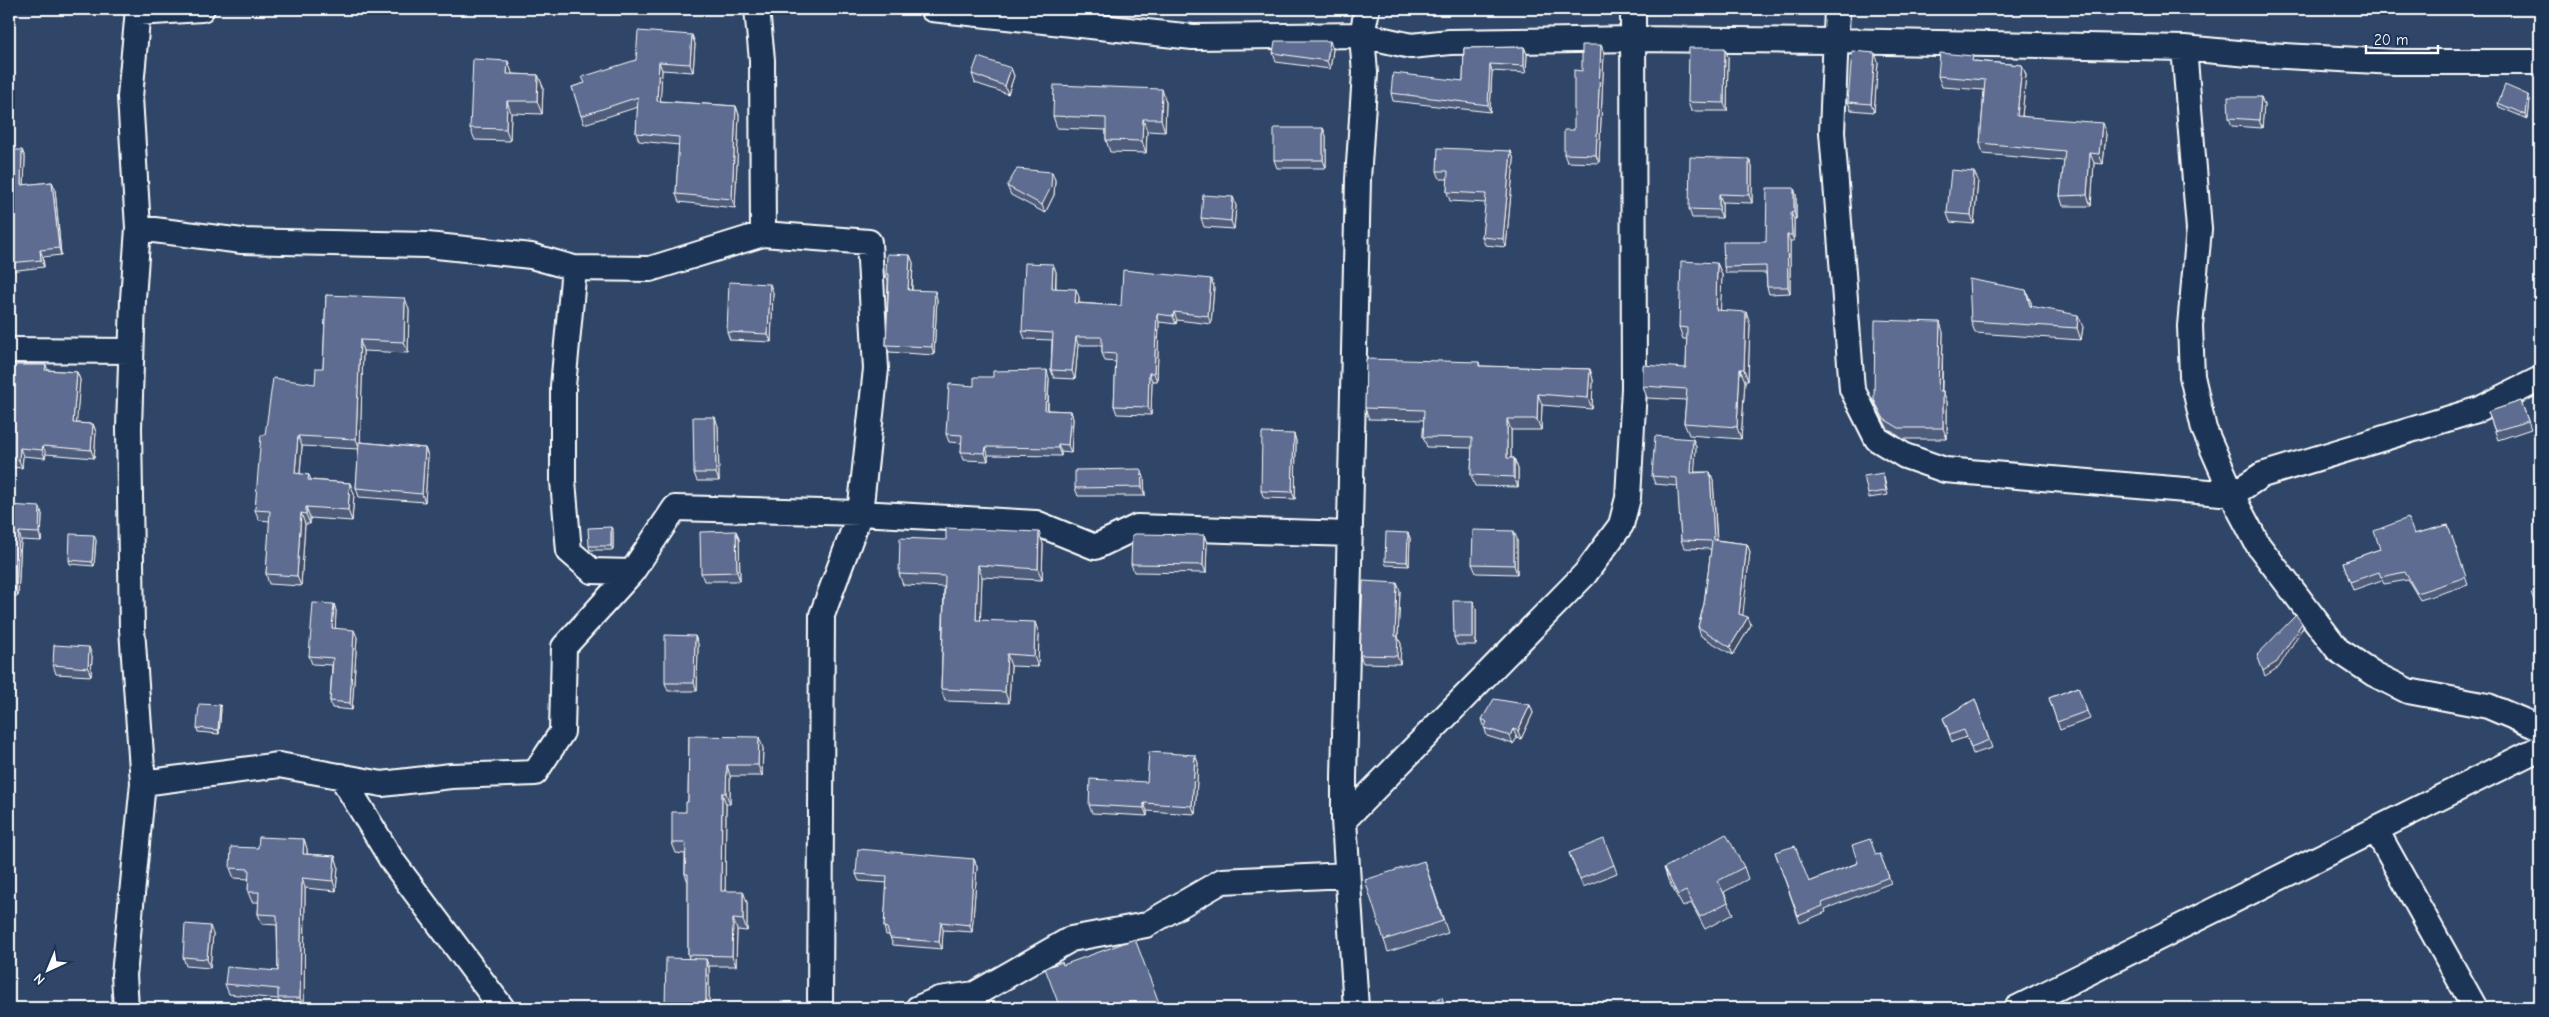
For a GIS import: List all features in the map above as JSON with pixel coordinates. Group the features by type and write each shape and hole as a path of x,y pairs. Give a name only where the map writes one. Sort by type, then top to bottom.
{"street":[{"path":"126,1008 124,975 143,783 132,629 129,428 138,228 130,97 137,11 202,9"},
{"path":"757,9 762,60 764,234"},
{"path":"932,9 1193,37 1362,35 1411,46 1450,42 1632,39 1835,41 2184,48 2249,54 2395,62 2540,62"},
{"path":"1356,1008 1344,820 1358,179 1364,73 1362,35 1367,9"},
{"path":"1344,820 1585,574 1621,525 1628,498 1634,388 1633,9"},
{"path":"1837,9 1832,132 1852,389 1877,439 1905,456 1945,470 2233,494 2262,475 2480,409 2540,379"},
{"path":"2184,48 2199,229 2190,326 2192,376 2204,430 2258,545 2338,650 2374,674 2408,691 2488,706 2540,728"},
{"path":"138,228 242,241 427,245 531,256 574,268 650,269 764,234 869,242 876,369 860,513 822,615 820,1008"},
{"path":"574,268 563,386 563,481 569,550 592,571 632,572"},
{"path":"9,350 131,351"},
{"path":"143,783 279,765 382,784 451,776 535,773 562,732 564,647 632,572 675,508 860,513 1036,523 1095,547 1137,527 1350,534"},
{"path":"2017,1008 2540,748"},
{"path":"341,776 393,862 502,1008"},
{"path":"2376,830 2475,1008"},
{"path":"918,1008 939,999 975,994 1071,939 1146,925 1222,881 1347,876"}],"building":[{"path":"638,31 692,35 690,64 659,62 657,101 736,106 732,199 676,194 679,137 636,133 638,97 581,116 572,87 585,83 582,77 636,60"},
{"path":"1275,41 1330,41 1327,61 1273,53"},
{"path":"1582,45 1601,45 1596,155 1564,154 1564,130 1574,130 1574,70 1582,71"},
{"path":"1524,47 1524,66 1490,64 1488,105 1391,93 1393,73 1463,81 1464,48"},
{"path":"1689,48 1725,48 1724,103 1688,102"},
{"path":"1852,51 1875,53 1871,104 1848,102"},
{"path":"1940,53 1973,56 1972,61 2022,65 2017,116 2102,123 2099,154 2090,153 2087,195 2060,196 2065,151 1980,143 1985,80 1938,76"},
{"path":"978,57 1011,68 1005,86 972,74"},
{"path":"473,59 508,61 507,74 538,75 537,101 507,101 506,129 470,128"},
{"path":"1054,85 1162,89 1161,119 1143,119 1142,141 1106,140 1106,118 1053,116"},
{"path":"2505,85 2528,95 2526,115 2498,103"},
{"path":"2228,97 2261,97 2259,120 2229,118"},
{"path":"1274,128 1323,128 1323,160 1274,160"},
{"path":"1438,148 1511,151 1503,239 1482,237 1486,194 1447,192 1448,171 1437,171"},
{"path":"9,150 22,150 21,185 52,182 59,248 40,250 41,260 9,263"},
{"path":"1690,157 1749,159 1749,195 1719,194 1719,210 1689,209"},
{"path":"1017,169 1052,172 1051,187 1042,205 1007,186"},
{"path":"1951,170 1974,172 1971,215 1947,213"},
{"path":"1767,188 1794,188 1794,212 1791,213 1792,235 1787,235 1788,287 1767,287 1766,266 1724,267 1723,242 1766,242"},
{"path":"1203,195 1233,197 1231,221 1201,218"},
{"path":"887,254 910,255 908,290 935,291 932,347 886,345 889,274 886,274"},
{"path":"1681,261 1717,263 1716,310 1746,312 1744,369 1740,369 1737,427 1684,423 1687,389 1643,386 1643,365 1686,368 1687,328 1679,327"},
{"path":"1025,263 1053,264 1052,288 1076,289 1075,303 1121,306 1123,270 1211,279 1208,316 1174,312 1173,316 1157,314 1154,373 1149,373 1148,407 1114,406 1116,354 1102,353 1102,337 1076,337 1072,371 1051,370 1053,333 1022,331"},
{"path":"1969,279 2026,290 2030,306 2078,315 2077,328 1971,321"},
{"path":"729,282 770,284 768,334 727,332"},
{"path":"326,295 405,298 404,342 360,340 356,439 298,436 295,473 309,475 308,480 350,483 348,510 306,507 306,514 301,513 297,576 266,574 270,511 255,510 261,435 265,435 273,378 315,384 316,368 323,368"},
{"path":"1875,320 1940,322 1938,391 1943,391 1943,428 1899,428 1884,419 1874,400"},
{"path":"1366,359 1479,362 1479,366 1590,369 1588,398 1538,394 1537,419 1507,419 1507,458 1514,458 1514,477 1471,475 1472,438 1423,437 1424,410 1365,408"},
{"path":"9,365 46,365 45,370 77,372 73,423 93,424 91,450 43,446 42,450 20,448 19,460 9,459"},
{"path":"1047,370 1045,410 1071,411 1068,445 1058,444 1058,448 986,447 985,453 961,452 962,435 946,434 949,384 974,386 974,377 993,377 993,371"},
{"path":"2521,401 2528,421 2495,431 2488,412"},
{"path":"693,417 715,417 716,473 694,473"},
{"path":"1262,433 1294,434 1292,492 1261,491"},
{"path":"1655,436 1693,439 1691,473 1710,472 1714,540 1747,544 1739,614 1748,617 1730,647 1698,627 1704,604 1712,541 1681,540 1677,478 1652,476"},
{"path":"359,442 425,448 422,494 356,488"},
{"path":"1141,469 1142,487 1075,488 1075,470"},
{"path":"1883,473 1886,491 1868,494 1864,476"},
{"path":"2540,491 2540,512 2535,493"},
{"path":"9,505 40,507 39,533 19,532 16,589 9,589"},
{"path":"2408,518 2414,534 2448,525 2466,577 2417,593 2405,572 2381,577 2379,572 2350,582 2343,562 2380,549 2374,531"},
{"path":"611,527 611,546 589,546 588,528"},
{"path":"946,528 1039,532 1038,569 978,565 976,620 1035,622 1034,656 1007,654 1005,692 941,689 945,576 899,574 900,538 946,540"},
{"path":"1473,530 1514,531 1514,565 1472,564"},
{"path":"736,531 737,572 701,573 700,532"},
{"path":"1386,532 1408,533 1407,562 1385,561"},
{"path":"70,534 94,535 92,562 69,560"},
{"path":"1132,535 1204,535 1203,565 1131,564"},
{"path":"1363,581 1397,583 1395,636 1398,636 1397,656 1360,655"},
{"path":"2540,589 2540,618 2531,592"},
{"path":"1453,601 1473,601 1473,637 1454,637"},
{"path":"313,603 334,604 332,628 354,630 350,703 330,701 333,658 309,656"},
{"path":"2296,615 2302,623 2277,662 2263,671 2257,655"},
{"path":"665,635 695,636 694,683 665,683"},
{"path":"54,645 89,647 88,668 53,665"},
{"path":"2078,687 2087,711 2057,722 2049,698"},
{"path":"1494,699 1530,705 1518,731 1513,729 1510,736 1484,728 1487,722 1482,719"},
{"path":"1975,699 1989,740 1971,747 1964,730 1950,735 1943,718"},
{"path":"199,704 220,705 218,730 197,728"},
{"path":"689,736 759,737 758,765 727,765 726,793 722,793 721,891 743,891 743,920 733,919 732,956 688,955 688,874 685,874 686,843 672,843 672,812 686,812 686,802 688,802"},
{"path":"1149,752 1195,755 1192,806 1144,803 1144,808 1089,805 1090,779 1147,782"},
{"path":"1726,834 1744,867 1718,881 1728,902 1700,917 1686,891 1678,895 1664,868"},
{"path":"259,837 304,839 303,854 335,856 333,881 302,878 300,998 278,998 278,989 225,984 227,967 278,971 277,915 258,914 259,892 248,892 249,869 230,868 231,847 258,848"},
{"path":"1604,839 1614,865 1580,879 1569,853"},
{"path":"1870,839 1876,855 1880,854 1889,877 1822,903 1823,906 1798,916 1775,852 1795,846 1809,882 1858,863 1852,845"},
{"path":"858,849 974,859 970,925 941,922 939,942 890,938 887,928 884,927 887,876 856,874"},
{"path":"1424,861 1443,921 1384,940 1365,880"},
{"path":"185,924 210,926 207,959 183,957"},
{"path":"2537,925 2540,925 2540,958 2535,958"},
{"path":"1135,939 1161,1008 1060,1008 1045,968 1062,962 1063,965"},
{"path":"666,958 706,959 706,1008 665,1008"},
{"path":"1442,997 1445,1008 1417,1008"}]}
